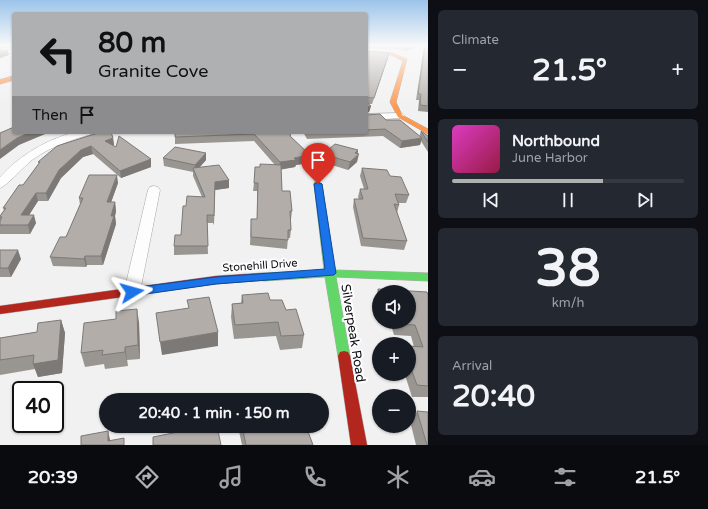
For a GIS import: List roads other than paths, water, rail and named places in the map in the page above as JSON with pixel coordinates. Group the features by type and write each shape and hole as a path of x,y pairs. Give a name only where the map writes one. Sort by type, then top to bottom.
{"street":[{"path":"400,116 393,102 402,67"},
{"path":"0,82 12,79"},
{"path":"368,117 400,116 428,132"},
{"path":"0,184 11,170 36,153 61,140 81,134"},
{"name":"Silverpeak Road","path":"318,184 330,273 359,445"},
{"path":"132,292 154,190"},
{"name":"Stonehill Drive","path":"0,310 216,280 330,273 428,277"}]}
